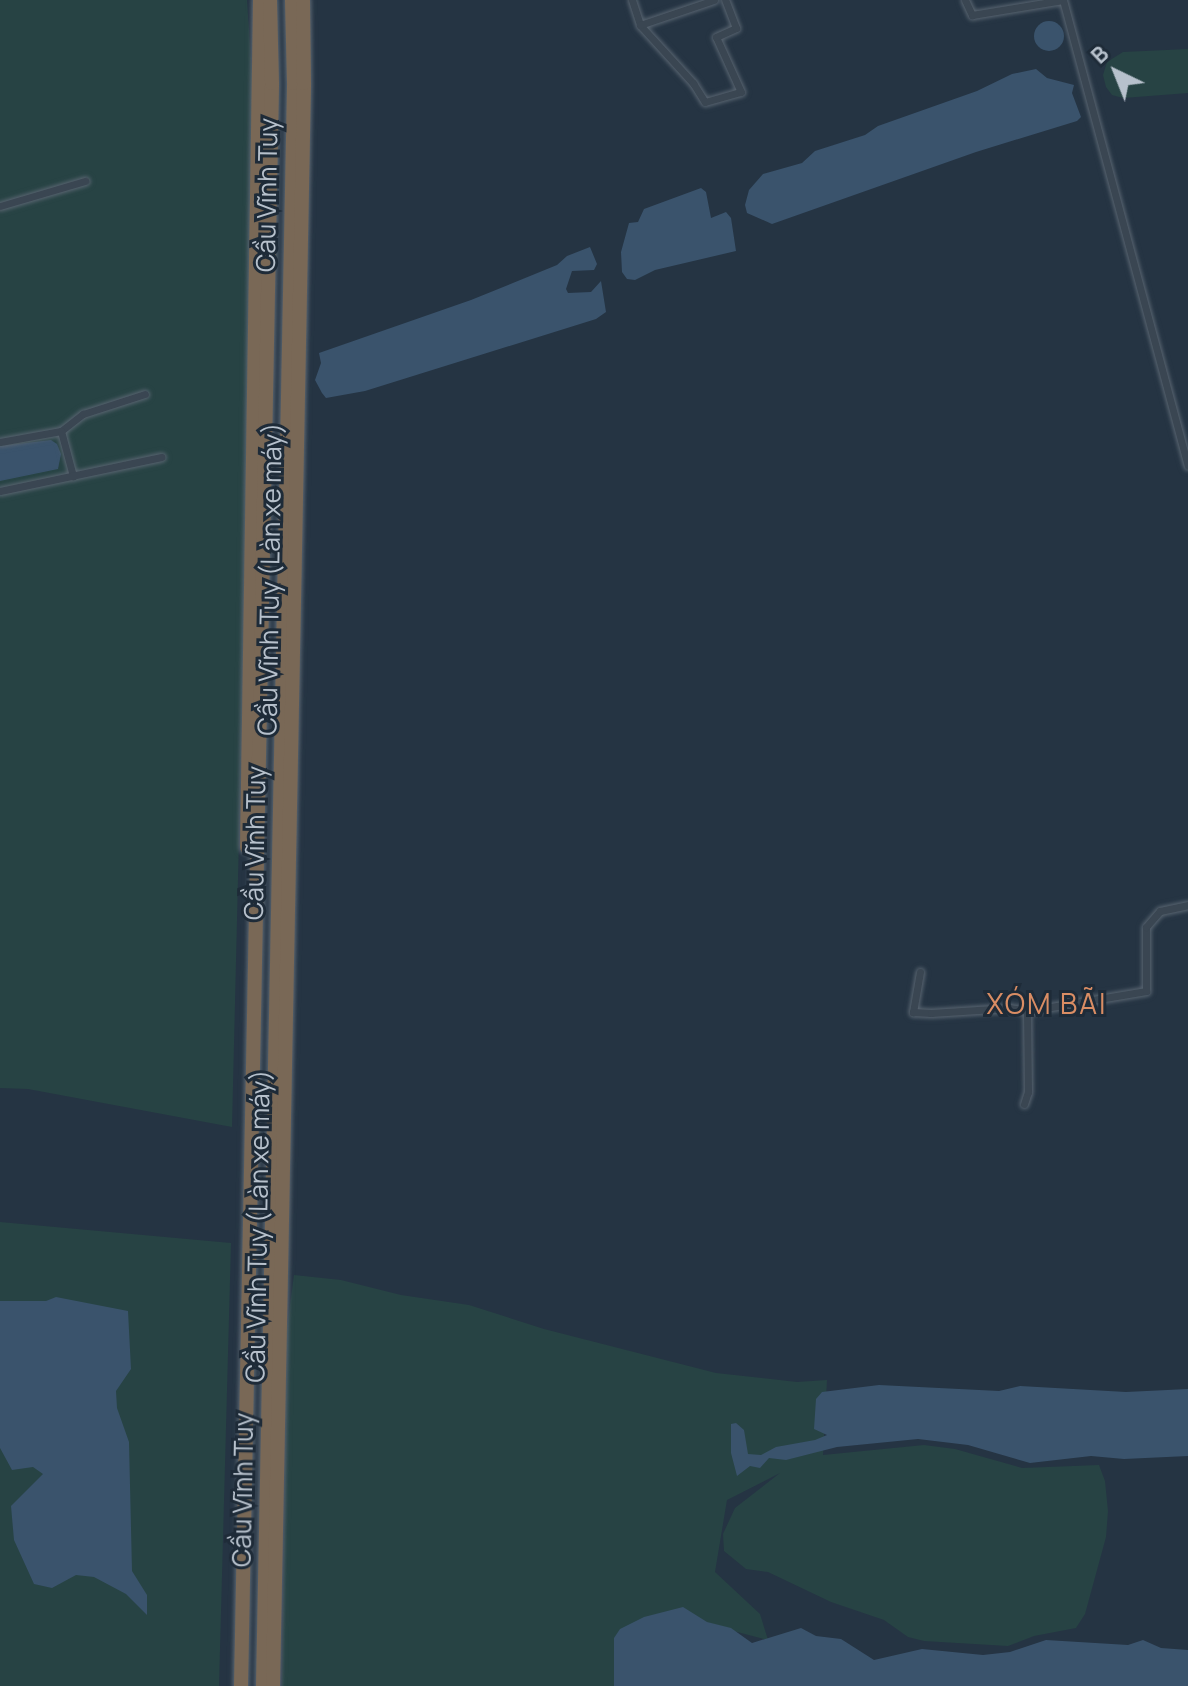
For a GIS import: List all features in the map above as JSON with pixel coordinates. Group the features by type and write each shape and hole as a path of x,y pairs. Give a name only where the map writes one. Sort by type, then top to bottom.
{"highway":[{"name":"Cầu Vĩnh Tuy (Làn xe máy)","path":"232,1686 260,0"},
{"name":"Cầu Vĩnh Tuy","path":"241,1686 271,99 270,0"},
{"name":"Cầu Vĩnh Tuy","path":"263,1686 294,83 292,0"},
{"name":"Cầu Vĩnh Tuy (Làn xe máy)","path":"273,1686 304,83 303,0"}],"street":[{"path":"632,0 640,25 693,83 705,102 741,92 716,37 736,28 725,0"},
{"path":"640,25 714,0"},
{"path":"965,0 972,15 1063,0 1188,465"},
{"path":"0,206 85,181"},
{"path":"0,442 61,431 83,414 145,394"},
{"path":"61,431 73,476"},
{"path":"0,491 161,457"},
{"path":"920,972 913,1012 953,1014 1009,1008 1027,1011 1146,991 1146,927 1160,911 1188,905"},
{"path":"1024,1104 1028,1092 1027,1011"}],"green space":[{"path":"0,0 247,0 256,135 232,1127 28,1089 0,1088"},
{"path":"1188,49 1188,93 1123,98 1112,95 1106,87 1103,75 1107,62 1123,52"},
{"path":"0,1222 231,1243 219,1686 0,1686"},
{"path":"294,1275 341,1280 401,1295 469,1305 544,1329 716,1373 797,1382 827,1380 823,1455 924,1445 955,1449 1022,1468 1099,1465 1105,1481 1108,1511 1106,1537 1085,1614 1076,1628 1034,1636 1008,1646 924,1641 908,1637 884,1620 831,1602 768,1572 746,1569 724,1551 723,1534 735,1508 780,1473 727,1500 715,1572 760,1614 768,1640 718,1627 623,1686 282,1686 287,1328"}],"water":[{"path":"1049,21 1060,25 1064,36 1060,47 1049,51 1038,47 1034,36 1038,25"},
{"path":"1036,69 1047,78 1074,85 1072,93 1081,117 1077,121 976,152 772,224 747,213 745,205 749,190 763,174 802,163 815,151 865,135 878,126 977,91 1012,74"},
{"path":"701,188 706,192 711,218 726,212 731,218 736,251 655,270 635,280 627,279 622,272 621,252 629,223 638,222 644,209"},
{"path":"590,247 597,264 594,270 572,271 566,289 568,293 591,292 601,281 606,312 596,319 365,391 326,398 315,380 321,363 319,353 471,300 557,265 567,256"},
{"path":"51,440 57,444 61,454 58,469 0,481 0,446"},
{"path":"56,1297 128,1311 131,1369 116,1391 117,1408 129,1442 132,1571 147,1595 147,1615 126,1594 94,1577 76,1575 52,1588 34,1584 14,1540 11,1506 43,1474 33,1467 12,1470 0,1448 0,1301 46,1301"},
{"path":"879,1385 999,1391 1020,1386 1126,1392 1188,1389 1188,1456 1124,1459 1091,1456 1030,1463 968,1445 918,1439 837,1447 786,1460 769,1458 760,1468 750,1466 737,1476 731,1453 731,1424 736,1423 744,1430 748,1454 761,1455 776,1447 827,1435 814,1429 816,1399 822,1392"},
{"path":"683,1607 707,1622 731,1628 752,1643 801,1628 816,1636 841,1639 874,1660 922,1649 983,1655 1010,1652 1046,1640 1128,1645 1143,1640 1161,1648 1188,1650 1188,1686 614,1686 614,1638 620,1629 644,1617"}],"district":[{"name":"XÓM BÃI","path":"1047,1003"}]}
